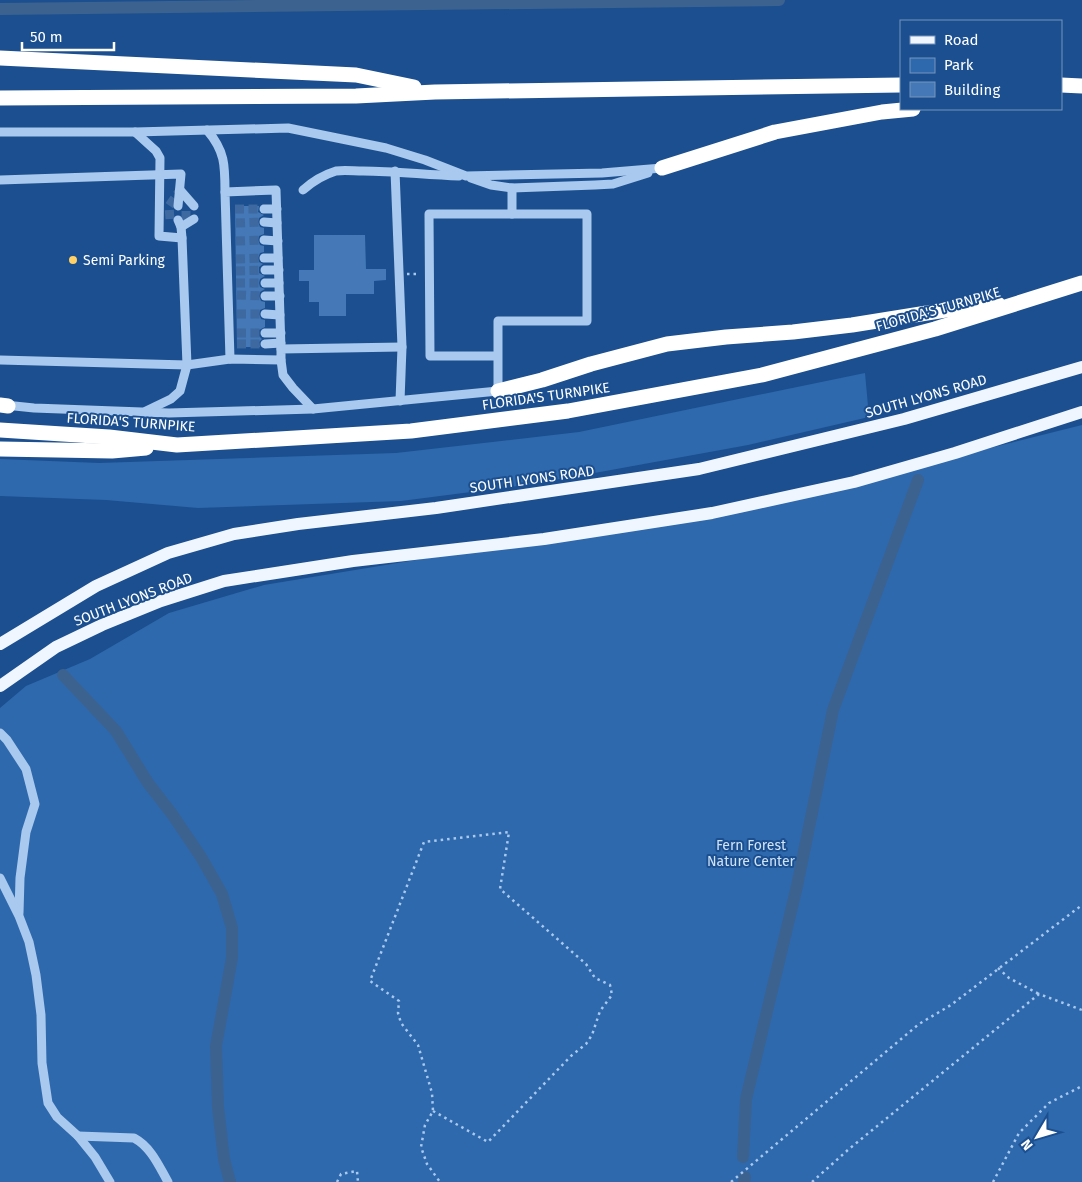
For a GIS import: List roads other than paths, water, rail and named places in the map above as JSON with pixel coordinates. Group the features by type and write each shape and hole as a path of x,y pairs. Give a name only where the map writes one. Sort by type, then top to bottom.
{"highway":[{"path":"0,58 356,75 435,92"},
{"path":"0,98 356,96 435,92 900,85"},
{"path":"1062,87 1081,86"},
{"path":"662,168 775,132 882,112 903,110"},
{"name":"FLORIDA'S TURNPIKE","path":"0,430 109,437 177,444 411,431 568,411 762,375 935,328 1082,284"},
{"path":"498,391 668,344 832,327 983,304 1015,304"},
{"path":"0,449 112,451 177,444"}],"main road":[{"name":"SOUTH LYONS ROAD","path":"0,644 96,586 168,553 234,534 298,524 436,508 699,469 904,419 1082,367"},
{"name":"SOUTH LYONS ROAD","path":"0,686 56,648 102,625 161,601 224,581 353,560 544,539 712,513 854,482 955,453 1082,412"}],"lane":[{"path":"0,132 135,132 288,128 386,148 425,160 490,185 512,188 613,184 662,168"},
{"path":"207,130 216,141 225,163 226,241 232,260 233,344 230,359"},
{"path":"135,132 156,151 160,158 159,236 182,238"},
{"path":"302,190 325,174 338,171 395,171 466,176 602,174 662,168"},
{"path":"395,171 402,347 400,401"},
{"path":"0,180 181,174 180,190 186,206 180,190"},
{"path":"512,188 512,214"},
{"path":"225,192 276,190 283,375 314,409"},
{"path":"225,210 236,209"},
{"path":"264,210 277,209"},
{"path":"3,405 141,412 314,409 498,391 498,356 498,321 587,321 587,214 429,214 430,356 498,356"},
{"path":"141,412 172,399 180,391 187,365 182,221"},
{"path":"264,222 277,223"},
{"path":"226,223 236,223"},
{"path":"264,240 278,241"},
{"path":"226,241 236,241"},
{"path":"264,258 278,258"},
{"path":"264,270 279,270"},
{"path":"264,283 279,283"},
{"path":"265,296 280,296"},
{"path":"265,314 280,314"},
{"path":"265,333 281,332"},
{"path":"265,344 281,346 402,347"},
{"path":"0,360 187,365 230,359 282,360"},
{"path":"0,733 7,740 26,769 35,804 26,832 20,878 19,916"},
{"path":"0,878 19,916 29,942 36,975 41,1015 42,1063 48,1102 57,1117 78,1136 95,1157 110,1182"},
{"path":"78,1136 134,1138 142,1142 150,1150 168,1182"}],"waterway":[{"path":"0,9 779,0"},
{"path":"743,1157 746,1099 797,886 833,710 918,480"},
{"path":"63,675 116,731 148,783 201,857 222,894 232,928 232,958 216,1046 218,1107 224,1159 230,1182"},
{"path":"744,1182 745,1177"}],"tunnel":[{"path":"170,219 169,206 180,190"},
{"path":"186,207 186,220"},
{"path":"235,209 264,209"},
{"path":"236,223 264,222"},
{"path":"236,241 264,240"},
{"path":"236,259 264,258"},
{"path":"236,271 265,270"},
{"path":"236,283 265,283"},
{"path":"237,295 265,296"},
{"path":"237,314 265,314"},
{"path":"237,333 265,333"},
{"path":"237,344 265,344"}],"place":[{"name":"Semi Parking","path":"73,260"}],"park label":[{"name":"Fern Forest Nature Center","path":"751,854"}]}
